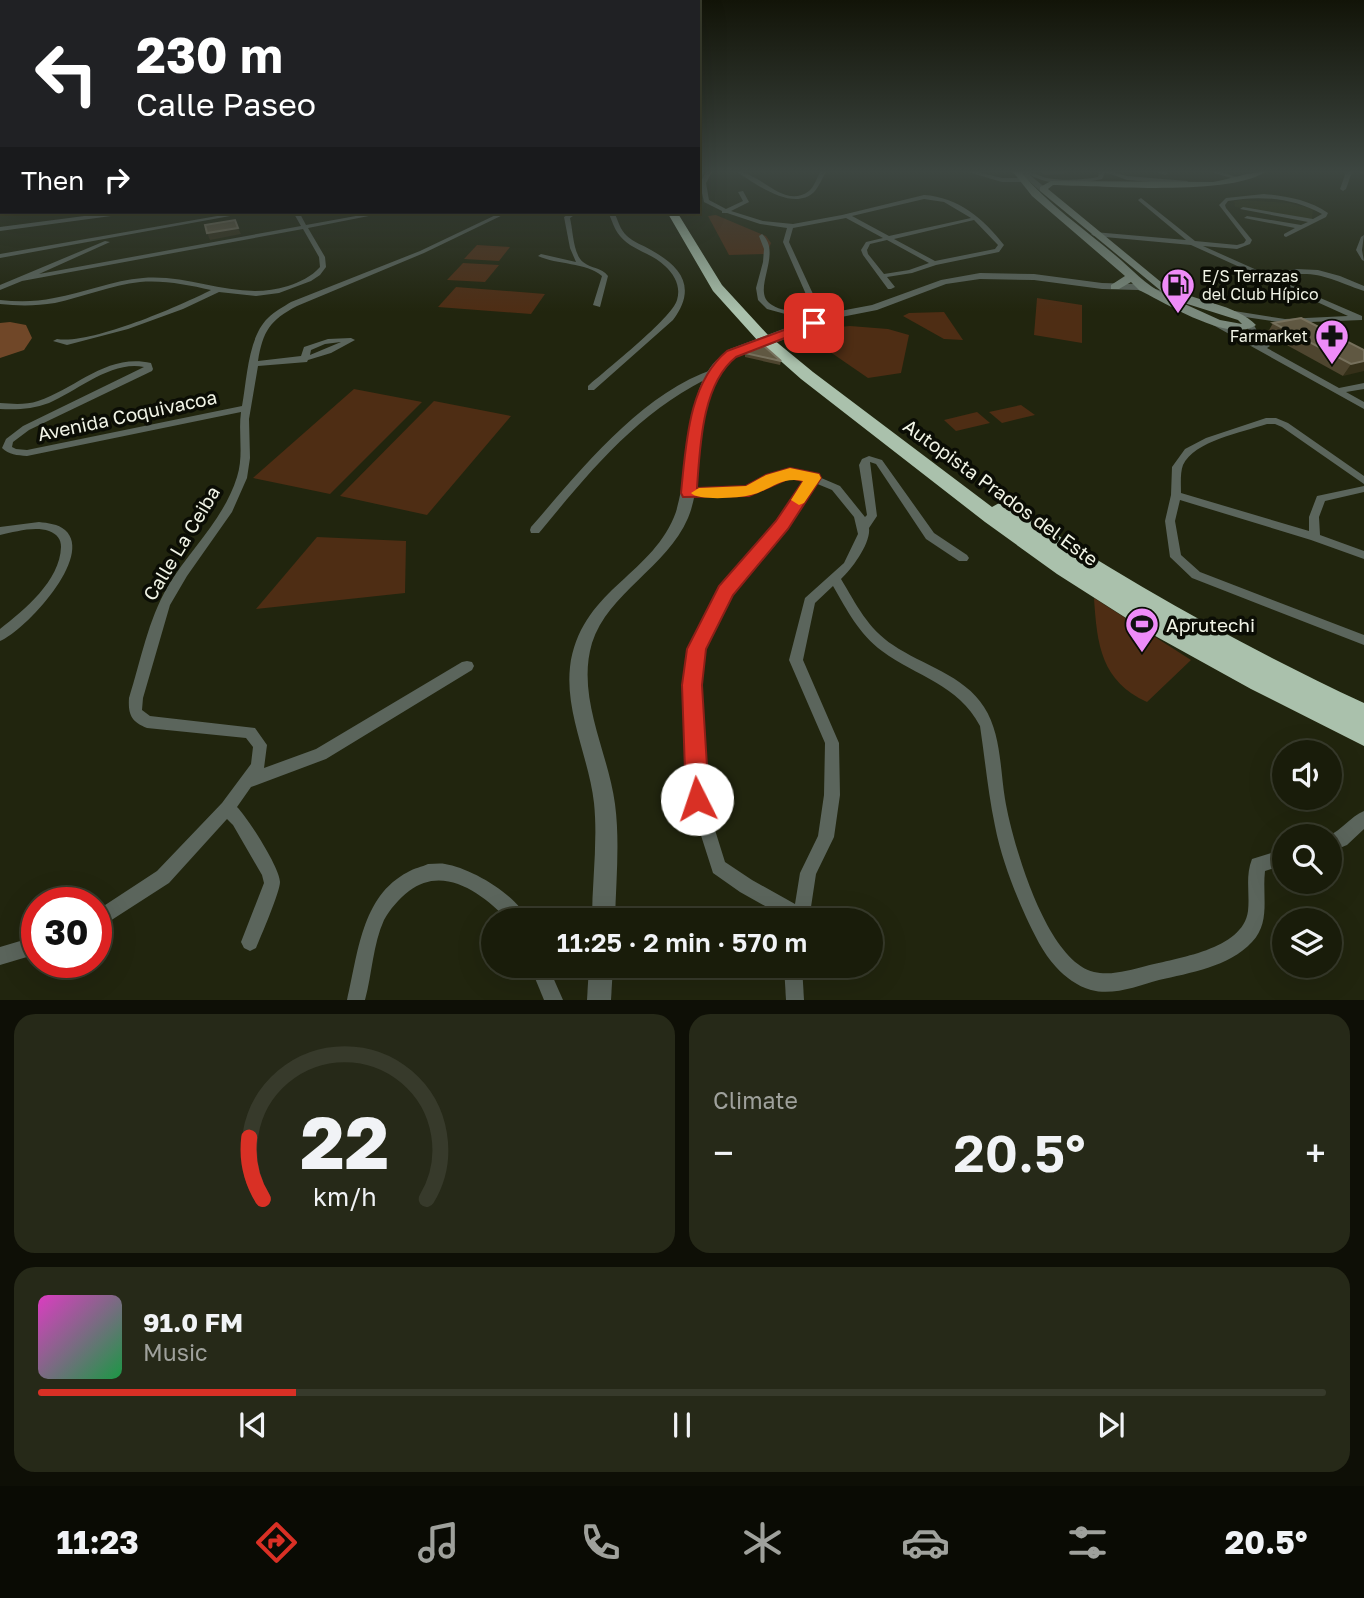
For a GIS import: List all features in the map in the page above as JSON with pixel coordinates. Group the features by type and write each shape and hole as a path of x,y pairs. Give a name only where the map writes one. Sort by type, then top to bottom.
{"highway":[{"name":"Autopista Prados del Este","path":"676,219 711,278 746,321 807,373 998,522 1090,586 1286,695 1364,734"},
{"name":"Autopista Prados del Este","path":"688,219 723,276 757,317 806,360 991,501 1096,573 1141,599 1217,642 1364,715"}],"main road":[{"path":"1065,219 1131,274 1143,288 1176,301 1216,323 1238,328 1250,325"},
{"path":"1077,219 1176,301 1225,312 1242,318 1250,325"},
{"path":"1115,287 1127,281 1131,274"}],"street":[{"path":"0,229 77,219"},
{"path":"0,256 212,219"},
{"path":"0,302 18,306 49,303 127,282 156,279 246,295 263,295 289,289 320,273 324,267 322,257 300,219"},
{"path":"22,279 353,219"},
{"name":"Calle La Ceiba","path":"112,910 163,877 227,808 258,766 260,745 250,733 147,722 135,712 136,698 165,605 238,490 246,461 244,422 254,352 265,323 277,312 422,252 492,219"},
{"path":"567,219 575,257 588,267"},
{"path":"591,388 670,318 680,306 684,295 683,285 663,261 622,235 614,219"},
{"path":"753,219 790,227 828,219"},
{"path":"852,219 934,262"},
{"path":"883,276 910,272 934,262 1001,248 973,219 869,243 864,250 891,287"},
{"path":"1163,219 1194,244 1361,318"},
{"path":"1094,234 1237,247 1249,242 1232,219"},
{"path":"1251,219 1301,227"},
{"path":"1301,219 1315,221"},
{"path":"1286,235 1318,219"},
{"path":"790,227 785,236 788,249 816,308 828,317"},
{"path":"0,288 126,234"},
{"path":"762,236 767,246 758,288 763,302 772,310 787,313 828,317 882,312 961,284 993,280 1039,281 1176,301"},
{"path":"1364,240 1359,253 1364,258"},
{"path":"541,257 603,272 605,276 597,305"},
{"path":"561,262 575,257"},
{"path":"1268,277 1301,269 1314,270 1364,289"},
{"path":"603,908 605,814 602,787 583,714 579,679 581,651 598,612 668,540 681,516 689,493 703,397 714,372 731,354 828,317 862,311 944,282 979,276 1034,277 1143,288"},
{"path":"57,341 67,343 132,327 175,311 217,290"},
{"path":"1225,312 1284,321"},
{"path":"1361,318 1250,325 1259,342 1336,390 1364,386"},
{"path":"1216,323 1364,406"},
{"path":"254,364 304,360 330,353 351,340 328,340 315,344 307,349 304,360"},
{"name":"Avenida Coquivacoa","path":"0,406 35,405 117,367 142,362 148,365 149,369 142,374 94,394 55,416 26,428 9,441 8,448 27,453 247,408"},
{"path":"535,530 633,424 682,384 714,372"},
{"path":"1364,481 1285,425 1266,421 1188,451 1177,467 1176,495 1170,521 1176,557 1196,575 1364,640"},
{"path":"863,527 872,516 864,465 869,459 879,463 930,536 963,558"},
{"path":"689,493 749,491 772,478 790,473 813,478 836,488 859,516 863,527 864,534 848,566 809,601 796,660 832,743 832,795 826,837 808,873 803,908"},
{"path":"783,908 719,867 697,799 692,685 696,649 725,591 782,525 813,478"},
{"path":"1315,537 1314,517 1321,498 1364,489"},
{"path":"1176,495 1315,537 1364,555"},
{"path":"0,531 47,525 58,528 65,534 66,544 61,566 47,592 0,636"},
{"path":"834,578 871,636 966,695 980,711 987,725 1006,840 1040,929 1048,944 1074,972 1089,981 1105,983 1190,965 1218,954 1245,937 1252,928 1258,903 1258,865 1272,861"},
{"path":"249,781 321,754 467,666"},
{"path":"227,808 239,820 270,873 272,883 250,942"},
{"path":"1342,838 1364,819"},
{"path":"356,999 376,920 386,902 409,878 431,870 457,874 503,901 509,908"},
{"path":"0,956 21,950"},
{"path":"544,978 554,999"},
{"path":"599,999 600,978"},
{"path":"794,978 795,999"}],"shaded area":[{"path":"709,219 725,219 766,236 771,243 767,254 729,255"},
{"path":"477,245 510,247 499,261 464,259"},
{"path":"463,263 499,265 485,282 447,280"},
{"path":"456,287 545,294 531,314 438,307"},
{"path":"1037,298 1082,305 1082,343 1034,335"},
{"path":"944,312 963,340 944,339 903,316 909,313"},
{"path":"0,323 26,325 32,338 24,350 0,358"},
{"path":"850,326 888,329 909,335 901,373 868,378 807,336 828,328"},
{"path":"354,389 422,402 330,494 253,478"},
{"path":"434,401 511,416 427,515 340,496"},
{"path":"1021,405 1035,415 1002,423 989,412"},
{"path":"977,412 990,423 956,431 944,420"},
{"path":"317,537 406,541 405,593 256,609"},
{"name":"Aprutechi","path":"1094,598 1191,660 1147,702 1120,684 1104,660 1097,631"}],"building":[{"path":"235,220 238,228 207,233 205,225"},
{"path":"1301,318 1364,350 1364,361 1351,364 1273,323"},
{"path":"764,346 781,361 745,353"}],"slow traffic":[{"path":"699,493 749,491 772,478 790,473 813,478 799,500"}],"place":[{"name":"E/S Terrazas del Club Hípico","path":"1178,315"},
{"name":"Farmarket","path":"1332,366"},
{"name":"Aprutechi","path":"1142,654"}],"route":[{"path":"697,799 692,685 696,649 725,591 782,525 813,478 790,473 772,478 749,491 689,493 705,387 721,363 731,354 814,323"}]}
